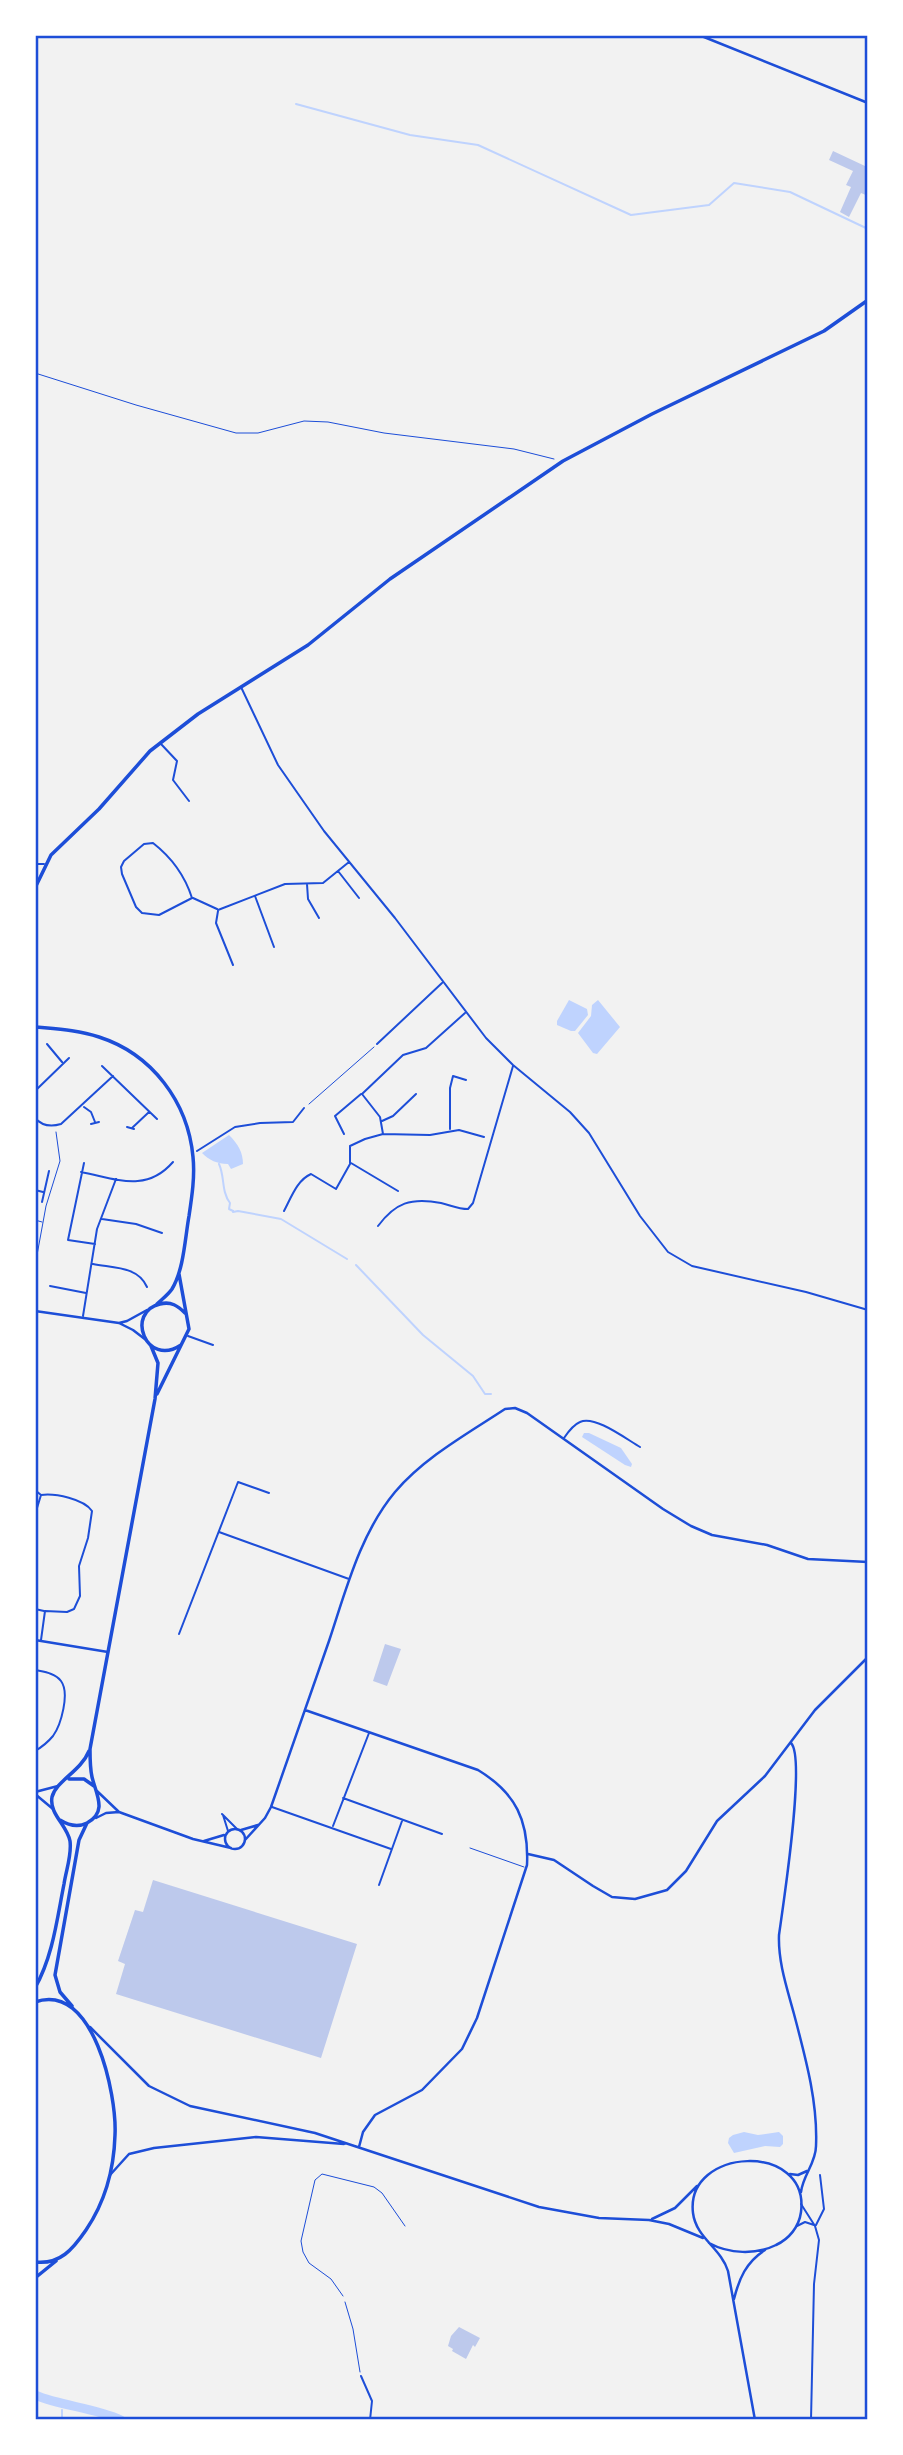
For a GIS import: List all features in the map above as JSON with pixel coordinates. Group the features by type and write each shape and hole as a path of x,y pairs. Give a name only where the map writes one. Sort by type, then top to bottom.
{"main road":[{"path":"35,888 46,863 67,838 99,809 139,761 159,742 241,686 308,645 390,579 563,461 632,424 824,331 868,300"},
{"path":"35,1027 86,1034 123,1047 150,1067 174,1097 187,1127 194,1166 192,1195 178,1272 170,1291 151,1307 142,1321 144,1336 158,1363 155,1399 90,1749 91,1775 100,1806 79,1840 56,1983 60,1992 86,2023 102,2057 113,2096 116,2134 110,2176 92,2222 74,2246 35,2278"},
{"path":"155,1399 190,1329 178,1272"},
{"path":"157,1304 171,1303 178,1306 187,1317"},
{"path":"149,1344 163,1351 182,1344"},
{"path":"35,1988 45,1967 53,1939 70,1843 68,1833 53,1809 52,1797 58,1786 80,1767 90,1749"},
{"path":"64,1781 77,1778 90,1782 96,1789"},
{"path":"60,1820 73,1826 90,1821"},
{"path":"60,1903 67,1904"},
{"path":"35,2002 54,2000 69,2006 77,2013"},
{"path":"35,2262 60,2258"}],"street":[{"path":"699,35 868,103"},
{"path":"241,686 278,765 306,807 486,1038 513,1065 570,1112 589,1133 640,1216 668,1252 692,1266 806,1292 868,1310"},
{"path":"159,742 177,761 173,780 189,801"},
{"path":"192,898 159,915 142,913 136,908 122,874 124,862 144,844 152,843 167,854 192,898 218,910 285,884 323,883 349,862"},
{"path":"35,864 46,863"},
{"path":"338,871 359,898"},
{"path":"307,884 308,899 319,918"},
{"path":"255,896 274,947"},
{"path":"218,910 216,923 233,965"},
{"path":"377,1044 443,982"},
{"path":"344,1134 335,1116 403,1055 426,1048 466,1012"},
{"path":"47,1044 63,1064"},
{"path":"35,1091 69,1058"},
{"path":"377,1226 387,1213 405,1203 438,1202 468,1209 473,1203 513,1065"},
{"path":"102,1066 156,1119"},
{"path":"35,1118 40,1123 53,1126 61,1124 113,1076"},
{"path":"450,1130 450,1088 453,1076 466,1080"},
{"path":"362,1094 381,1121 383,1134"},
{"path":"381,1121 393,1116 416,1094"},
{"path":"83,1106 97,1122 91,1124"},
{"path":"197,1151 235,1127 293,1122 304,1108"},
{"path":"127,1127 133,1129 149,1112"},
{"path":"284,1211 307,1175 311,1174 336,1189 350,1163 351,1146 365,1139 383,1134 430,1135 450,1130 484,1137"},
{"path":"81,1171 145,1182 161,1175 173,1162"},
{"path":"84,1163 68,1240 95,1244"},
{"path":"350,1163 398,1191"},
{"path":"42,1202 50,1171"},
{"path":"83,1317 100,1218 116,1179"},
{"path":"35,1190 44,1192"},
{"path":"100,1218 136,1224 162,1233"},
{"path":"92,1264 131,1271 141,1276 146,1287"},
{"path":"50,1286 87,1293"},
{"path":"119,1323 151,1307"},
{"path":"35,1311 119,1323 134,1330 149,1344"},
{"path":"188,1336 213,1345"},
{"path":"90,1821 106,1813 119,1812 201,1841 230,1848 241,1847 271,1807 350,1580 381,1510 413,1473 447,1447 510,1408 527,1413 691,1526 712,1535 767,1545 808,1559 868,1562"},
{"path":"563,1439 577,1423 587,1420 599,1423 640,1447"},
{"path":"179,1634 238,1482 269,1493"},
{"path":"35,1490 41,1495 55,1493 88,1504 92,1511 88,1538 79,1566 80,1595 77,1604 67,1612 35,1609"},
{"path":"35,1531 41,1495"},
{"path":"218,1531 350,1580"},
{"path":"41,1641 45,1611"},
{"path":"35,1640 107,1652"},
{"path":"528,1854 554,1860 612,1897 635,1899 661,1893 682,1877 717,1821 765,1776 824,1700 868,1657"},
{"path":"35,1670 55,1676 62,1682 65,1692 56,1731 51,1739 35,1751"},
{"path":"305,1710 478,1770 496,1781 509,1795 526,1828 526,1868 477,2018 460,2052 422,2090 375,2115 363,2132 359,2147"},
{"path":"332,1828 370,1732"},
{"path":"791,1743 796,1751 795,1800 779,1950 814,2108 816,2152 800,2195"},
{"path":"35,1793 58,1786"},
{"path":"96,1789 119,1812"},
{"path":"35,1793 53,1809"},
{"path":"344,1798 442,1833"},
{"path":"271,1807 391,1849"},
{"path":"230,1848 226,1843 227,1833 222,1814 239,1829 245,1840"},
{"path":"379,1885 402,1820"},
{"path":"201,1841 260,1824"},
{"path":"86,2023 149,2085 176,2100 203,2109 306,2131 434,2170 538,2207 599,2218 649,2220 678,2226 703,2238 726,2265 755,2420"},
{"path":"110,2176 130,2154 154,2148 256,2137 351,2145"},
{"path":"649,2220 675,2208 714,2169 728,2164 765,2162 788,2173 798,2175 807,2171"},
{"path":"788,2173 794,2180 819,2240 814,2284 811,2420"},
{"path":"815,2226 824,2209 820,2175"},
{"path":"699,2183 694,2197 693,2215 703,2238"},
{"path":"734,2303 739,2280 746,2268 755,2257 787,2239 796,2227 802,2204"},
{"path":"796,2227 805,2222 815,2226"},
{"path":"709,2243 730,2251 768,2248"},
{"path":"361,2376 372,2401 370,2420"}],"lane":[{"path":"470,1848 526,1868"},
{"path":"343,2296 331,2279 309,2263 303,2252 301,2241 315,2180 322,2174 374,2187 382,2193 405,2227"}],"path":[{"path":"35,373 136,405 236,432 258,433 304,421 328,422 384,433 514,449 563,461"},
{"path":"304,1108 377,1044"},
{"path":"35,1266 46,1206 60,1161 53,1126"},
{"path":"35,1220 43,1222"},
{"path":"343,2296 353,2329 361,2376"}],"water":[{"path":"569,1000 587,1009 588,1015 575,1031 557,1025"},
{"path":"598,1000 620,1027 597,1054 593,1053 578,1033 591,1016 592,1005"},
{"path":"229,1135 239,1148 243,1160 243,1164 231,1169 228,1164 214,1161 202,1153"},
{"path":"584,1433 621,1448 632,1464 631,1467 582,1437"},
{"path":"744,2132 758,2135 779,2132 783,2136 783,2144 780,2147 765,2146 734,2153 728,2143 729,2138"}],"building":[{"path":"833,151 865,166 868,159 868,196 861,193 849,217 840,212 851,187 846,185 853,171 829,160"},
{"path":"385,1644 401,1649 387,1686 373,1681"},
{"path":"153,1880 357,1944 321,2058 116,1994 125,1964 118,1961 135,1910 143,1912"},
{"path":"459,2327 480,2338 466,2359 448,2346 451,2336"}],"waterway":[{"path":"296,104 410,135 478,145 631,215 709,205 734,183 790,192 868,229"},
{"path":"219,1164 225,1194 230,1203 229,1209 233,1211"},
{"path":"233,1212 281,1219 347,1259"},
{"path":"356,1265 423,1335 473,1376 485,1394 491,1394"},
{"path":"35,2395 121,2420"},
{"path":"62,2402 62,2407"},
{"path":"62,2410 62,2420"}]}
